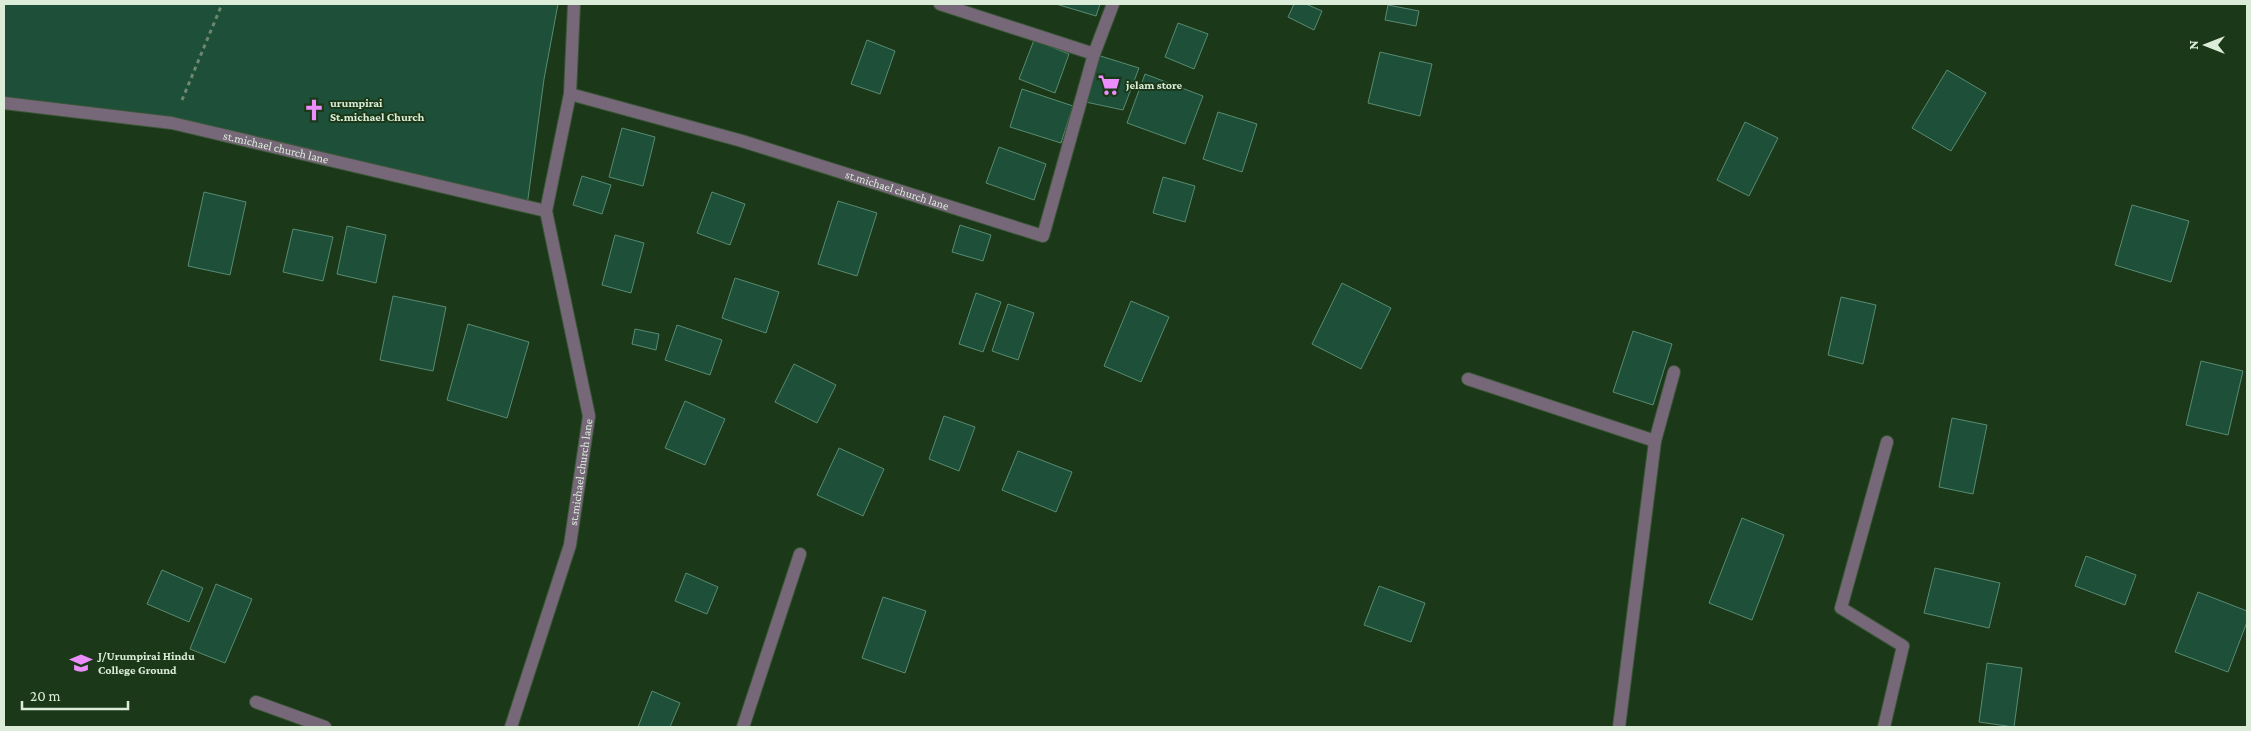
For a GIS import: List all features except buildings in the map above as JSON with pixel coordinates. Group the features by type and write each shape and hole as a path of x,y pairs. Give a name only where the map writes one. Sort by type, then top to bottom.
{"street":[{"name":"st.michael church lane","path":"511,727 570,545 589,416 546,211 570,94 574,4"},
{"path":"940,4 1094,54 1113,4"},
{"name":"st.michael church lane","path":"570,94 742,141 1043,236 1094,54"},
{"name":"st.michael church lane","path":"4,103 172,123 546,211"},
{"path":"1619,727 1655,441 1674,372"},
{"path":"1468,379 1655,441"},
{"path":"1884,727 1903,646 1841,608 1887,442"},
{"path":"743,727 800,554"},
{"path":"256,702 325,727"}],"path":[{"path":"172,123 222,4"}],"place":[{"name":"jelam store","path":"1109,85"},
{"name":"urumpirai St.michael Church","path":"314,110"},
{"name":"J/Urumpirai Hindu College Ground","path":"81,663"}]}
